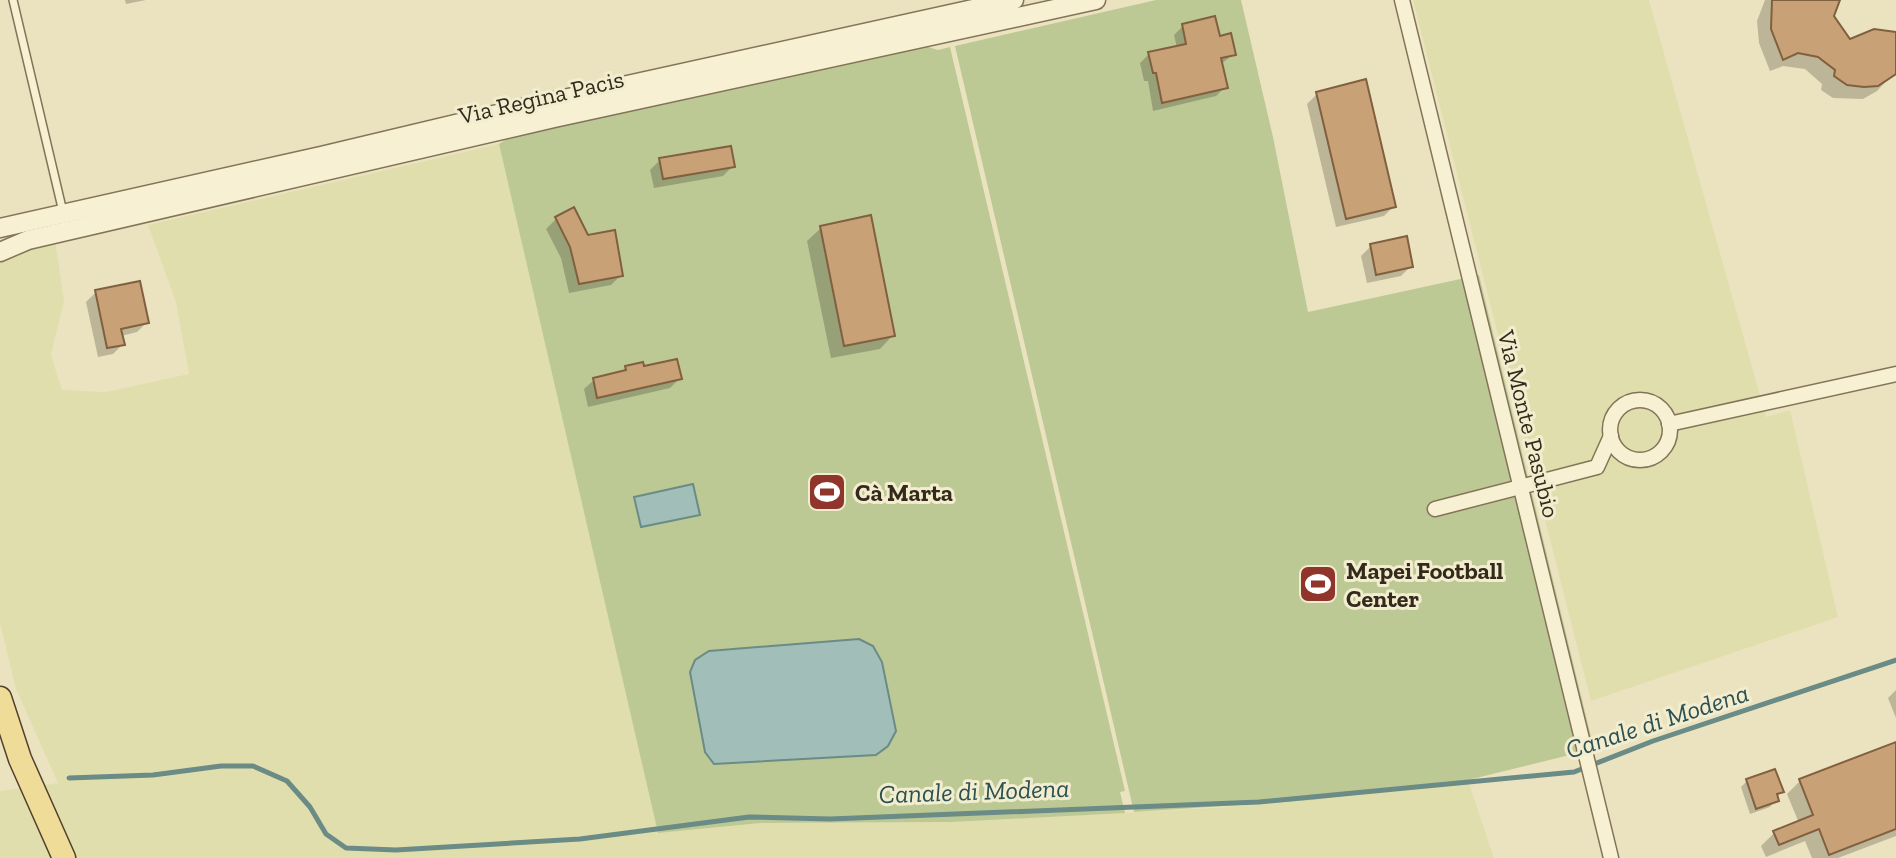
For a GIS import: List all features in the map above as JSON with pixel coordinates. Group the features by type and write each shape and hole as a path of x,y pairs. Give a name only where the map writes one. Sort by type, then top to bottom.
{"main road":[{"path":"0,698 20,759 64,858"}],"street":[{"name":"Via Regina Pacis","path":"0,228 1014,0"},
{"name":"Via Regina Pacis","path":"0,252 28,240 1096,0"},
{"name":"Via Monte Pasubio","path":"1402,0 1611,858"},
{"path":"1669,424 1896,374"},
{"path":"1435,509 1597,467 1611,436 1613,416 1635,400 1653,403 1666,416 1669,424 1666,444 1651,458 1641,460 1622,454 1611,436"}],"lane":[{"path":"13,0 64,215 62,224 34,232 28,240"},
{"path":"821,60 826,49 976,15 983,7"}],"shaded area":[{"path":"1413,0 1649,0 1766,417 1790,410 1838,617 1591,701"},
{"path":"499,144 658,833 761,823 952,822 1214,808 1313,800 1468,780 1494,858 0,858 0,791 58,783 16,689 0,623 0,258 6,253 55,241 64,301 51,355 62,390 106,392 189,374 176,302 148,225"}],"green space":[{"name":"Mapei Football Center","path":"1156,0 1241,0 1273,137 1308,312 1479,275 1594,749 1468,780 1313,800 1134,812 955,46"},
{"name":"Cà Marta","path":"899,38 938,50 950,47 1125,791 1120,792 1125,813 952,822 761,823 658,833 499,144 531,123"}],"water":[{"path":"693,484 700,515 641,527 634,497"},
{"path":"859,639 873,646 882,662 896,731 888,746 876,755 714,764 705,752 690,672 695,660 709,651"}],"building":[{"path":"1772,0 1840,0 1834,16 1850,39 1874,29 1896,32 1896,74 1878,86 1847,85 1834,76 1835,70 1818,57 1798,53 1783,60 1771,29"},
{"path":"1215,16 1220,36 1231,33 1236,55 1221,58 1228,88 1162,103 1148,52 1186,44 1182,24"},
{"path":"1366,79 1396,207 1346,219 1316,92"},
{"path":"731,146 735,167 663,179 659,158"},
{"path":"574,207 588,235 615,230 623,276 579,284 570,247 555,217"},
{"path":"871,215 895,336 844,346 820,226"},
{"path":"1407,236 1413,267 1376,275 1370,244"},
{"path":"140,281 149,323 121,329 125,345 107,348 95,290"},
{"path":"677,359 682,379 597,398 593,378 626,370 625,366 643,362 644,366"},
{"path":"1896,742 1896,829 1829,855 1819,829 1779,845 1773,831 1813,815 1799,779"},
{"path":"1775,769 1784,792 1777,794 1779,801 1756,809 1746,779"}],"waterway":[{"name":"Canale di Modena","path":"69,778 153,775 221,766 253,766 287,781 310,807 326,834 346,848 396,850 580,839 749,817 830,819 1259,802 1574,772 1653,741 1896,660"}],"place":[{"name":"Cà Marta","path":"827,492"},
{"name":"Mapei Football Center","path":"1318,584"}]}
